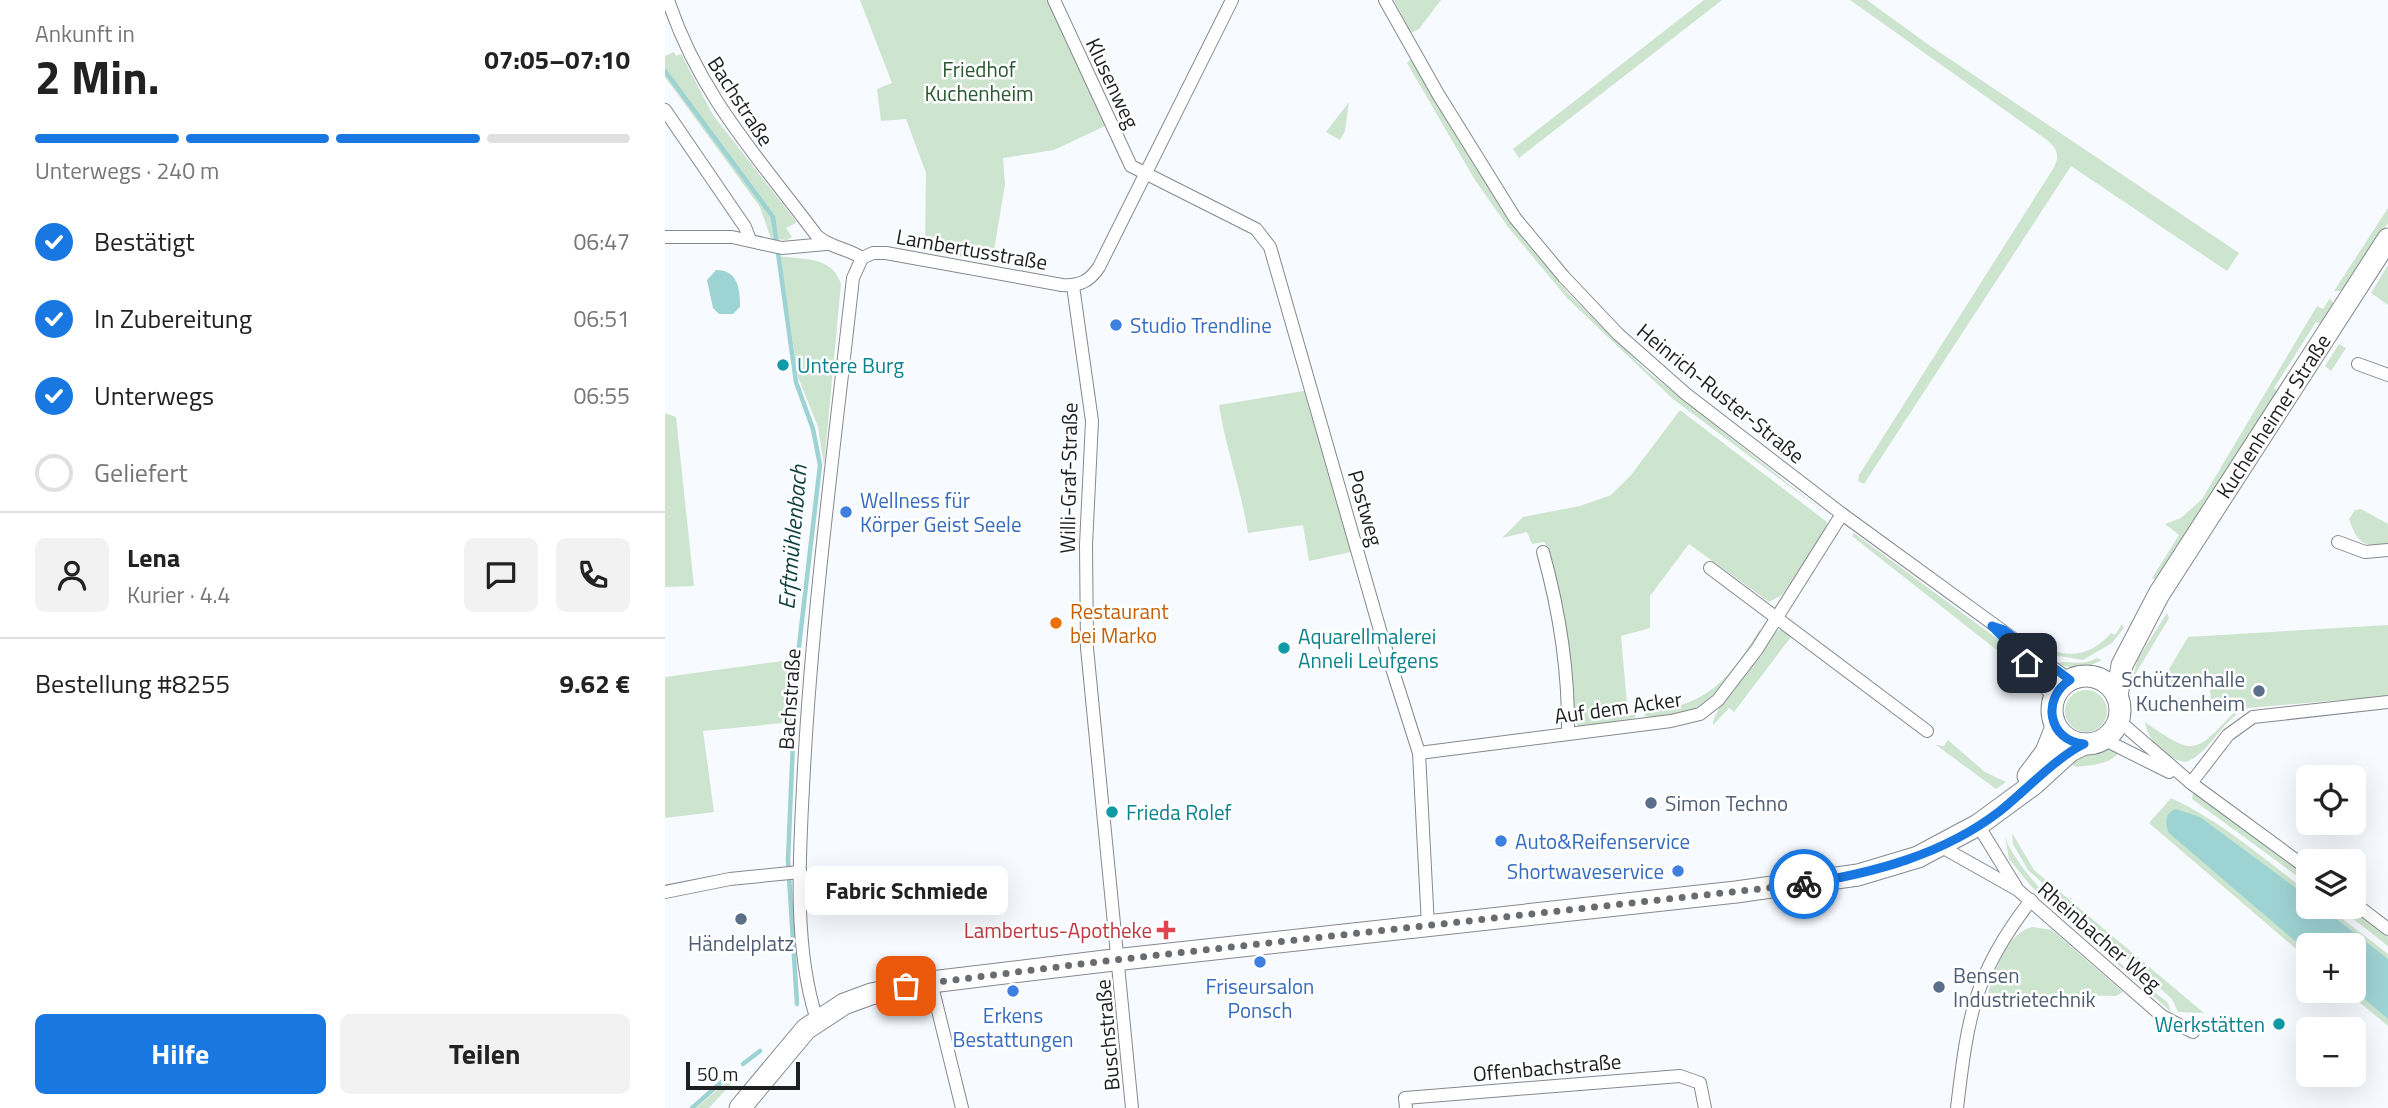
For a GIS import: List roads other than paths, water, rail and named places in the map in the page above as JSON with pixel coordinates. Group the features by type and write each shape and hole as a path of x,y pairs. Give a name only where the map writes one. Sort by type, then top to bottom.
{"main road":[{"name":"Kuchenheimer Straße","path":"2117,696 2119,675 2126,656 2159,594 2388,239"},
{"name":"Kuchenheimer Straße","path":"2080,678 2104,665 2159,594"},
{"path":"740,1108 786,1049 817,1020 844,1004 871,994 931,982 1120,959 1835,879 1894,865 1940,846 1978,825 2070,751 2094,742 2118,720 2117,696 2108,684 2080,678 2054,698 2052,712 2056,727 2066,738 2094,742"},
{"path":"2014,798 2046,752 2056,727"}],"street":[{"name":"Bachstraße","path":"669,0 686,49 718,107 826,244"},
{"name":"Klusenweg","path":"1054,0 1127,160 1145,174"},
{"path":"1073,286 1089,279 1100,267 1232,0"},
{"name":"Heinrich-Ruster-Straße","path":"1385,0 1495,187 1564,277 1651,365 1842,514 1992,626 2023,657 2054,698"},
{"path":"665,110 745,227 750,240"},
{"name":"Postweg","path":"1145,174 1256,229 1270,247 1382,637 1419,753 1428,926"},
{"name":"Lambertusstraße","path":"665,237 732,237 777,247 826,244 849,248 862,258 873,253 886,253 1073,286"},
{"name":"Bachstraße","path":"817,1020 806,980 792,872 813,638 853,278 862,258"},
{"name":"Willi-Graf-Straße","path":"1073,286 1092,421 1086,545 1087,649 1120,959"},
{"path":"2358,364 2388,375"},
{"name":"Auf dem Acker","path":"1419,753 1687,719 1706,711 1741,671 1842,514"},
{"path":"2338,542 2365,552 2388,551"},
{"path":"1543,552 1562,630 1569,689 1569,734"},
{"path":"1710,568 1927,731"},
{"name":"Heinrich-Ruster-Straße","path":"1992,626 2004,630 2080,678"},
{"path":"2191,783 2228,735 2253,717 2388,702"},
{"path":"2118,720 2191,783 2296,860"},
{"path":"2094,742 2191,783"},
{"name":"Rheinbacher Weg","path":"1978,825 2018,890"},
{"name":"Rheinbacher Weg","path":"1940,846 2018,890 2162,1016 2193,1032"},
{"path":"665,892 730,879 792,872"},
{"path":"1957,1108 1968,1028 1981,979 1997,947 2031,900"},
{"path":"2366,912 2388,929"},
{"name":"Buschstraße","path":"1120,959 1132,1108"},
{"path":"931,982 963,1108"},
{"name":"Offenbachstraße","path":"1406,1108 1405,1098 1669,1076 1688,1077 1700,1083 1705,1108"}],"water":[{"path":"716,270 729,273 736,282 740,307 733,314 719,314 713,308 707,280"},
{"path":"2176,809 2200,817 2296,888 2296,919 2336,919 2354,933 2296,933 2296,942 2169,833 2169,813"},
{"path":"2366,942 2388,959 2388,1019 2366,1000"}],"waterway":[{"name":"Erftmühlenbach","path":"665,71 773,217 796,382 813,429 820,465 796,672 788,860 797,1004"},
{"name":"Erftmühlenbach","path":"743,1064 760,1051"},
{"name":"Erftmühlenbach","path":"692,1108 725,1079"}],"place":[{"name":"Studio Trendline","path":"1116,325"},
{"name":"Untere Burg","path":"783,365"},
{"name":"Wellness für Körper Geist Seele","path":"846,512"},
{"name":"Restaurant bei Marko","path":"1056,623"},
{"name":"Aquarellmalerei Anneli Leufgens","path":"1284,648"},
{"name":"Schützenhalle Kuchenheim","path":"2259,691"},
{"name":"Simon Techno","path":"1651,803"},
{"name":"Frieda Rolef","path":"1112,812"},
{"name":"Auto&Reifenservice","path":"1501,841"},
{"name":"Shortwaveservice","path":"1678,871"},
{"name":"Händelplatz","path":"741,919"},
{"name":"Lambertus-Apotheke","path":"1166,930"},
{"name":"Friseursalon Ponsch","path":"1260,962"},
{"name":"Fabric Schmiede","path":"906,986"},
{"name":"Bensen Industrietechnik","path":"1939,987"},
{"name":"Erkens Bestattungen","path":"1013,991"},
{"name":"Werkstätten","path":"2279,1024"}],"park label":[{"name":"Friedhof Kuchenheim","path":"979,81"}]}
